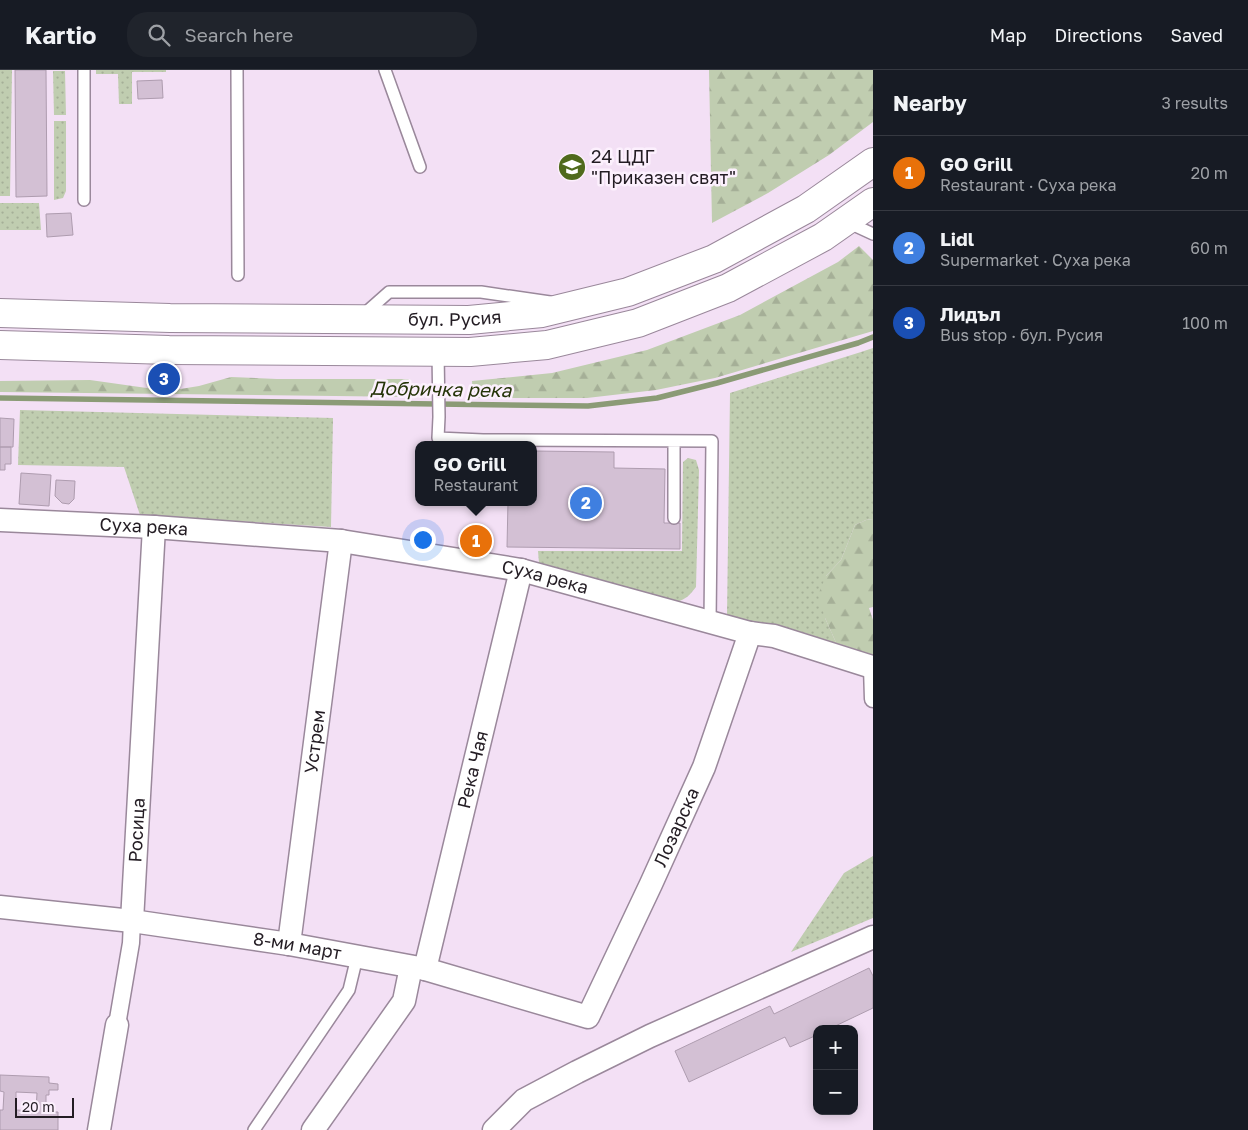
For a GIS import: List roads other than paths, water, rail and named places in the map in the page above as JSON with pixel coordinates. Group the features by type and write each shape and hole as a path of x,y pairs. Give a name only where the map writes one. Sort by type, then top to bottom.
{"main road":[{"name":"бул. Русия","path":"0,313 170,318 469,320 542,313 628,292 714,259 806,209 873,162"},
{"name":"бул. Русия","path":"0,345 169,350 470,352 547,345 638,323 728,288 823,237 873,202"}],"street":[{"name":"Суха река","path":"0,520 154,527 340,541 521,570 750,633 774,636 872,667"},
{"name":"Росица","path":"100,1130 131,943 154,527"},
{"name":"Устрем","path":"289,944 340,541"},
{"name":"Река Чая","path":"313,1130 404,1001 418,968 521,570"},
{"name":"Лозарска","path":"588,1017 704,767 750,633"},
{"path":"872,667 873,699"},
{"name":"8-ми март","path":"0,907 132,921 289,944 418,968 588,1017"},
{"path":"499,1126 524,1100 577,1072 650,1036 873,937"}],"lane":[{"path":"84,70 84,200"},
{"path":"237,70 238,275"},
{"path":"385,70 420,167"},
{"path":"845,221 873,234"},
{"path":"438,352 438,441"},
{"path":"674,441 674,518"},
{"path":"537,442 712,441 710,622"},
{"path":"254,1130 349,990 357,957"}],"waterway":[{"name":"Добричка река","path":"0,398 588,406 657,398 717,383 858,343 873,337"}],"place":[{"name":"24 ЦДГ \"Приказен свят\"","path":"572,167"},
{"name":"Лидъл","path":"164,379"},
{"name":"Lidl","path":"586,503"},
{"name":"GO Grill","path":"476,541"}]}
